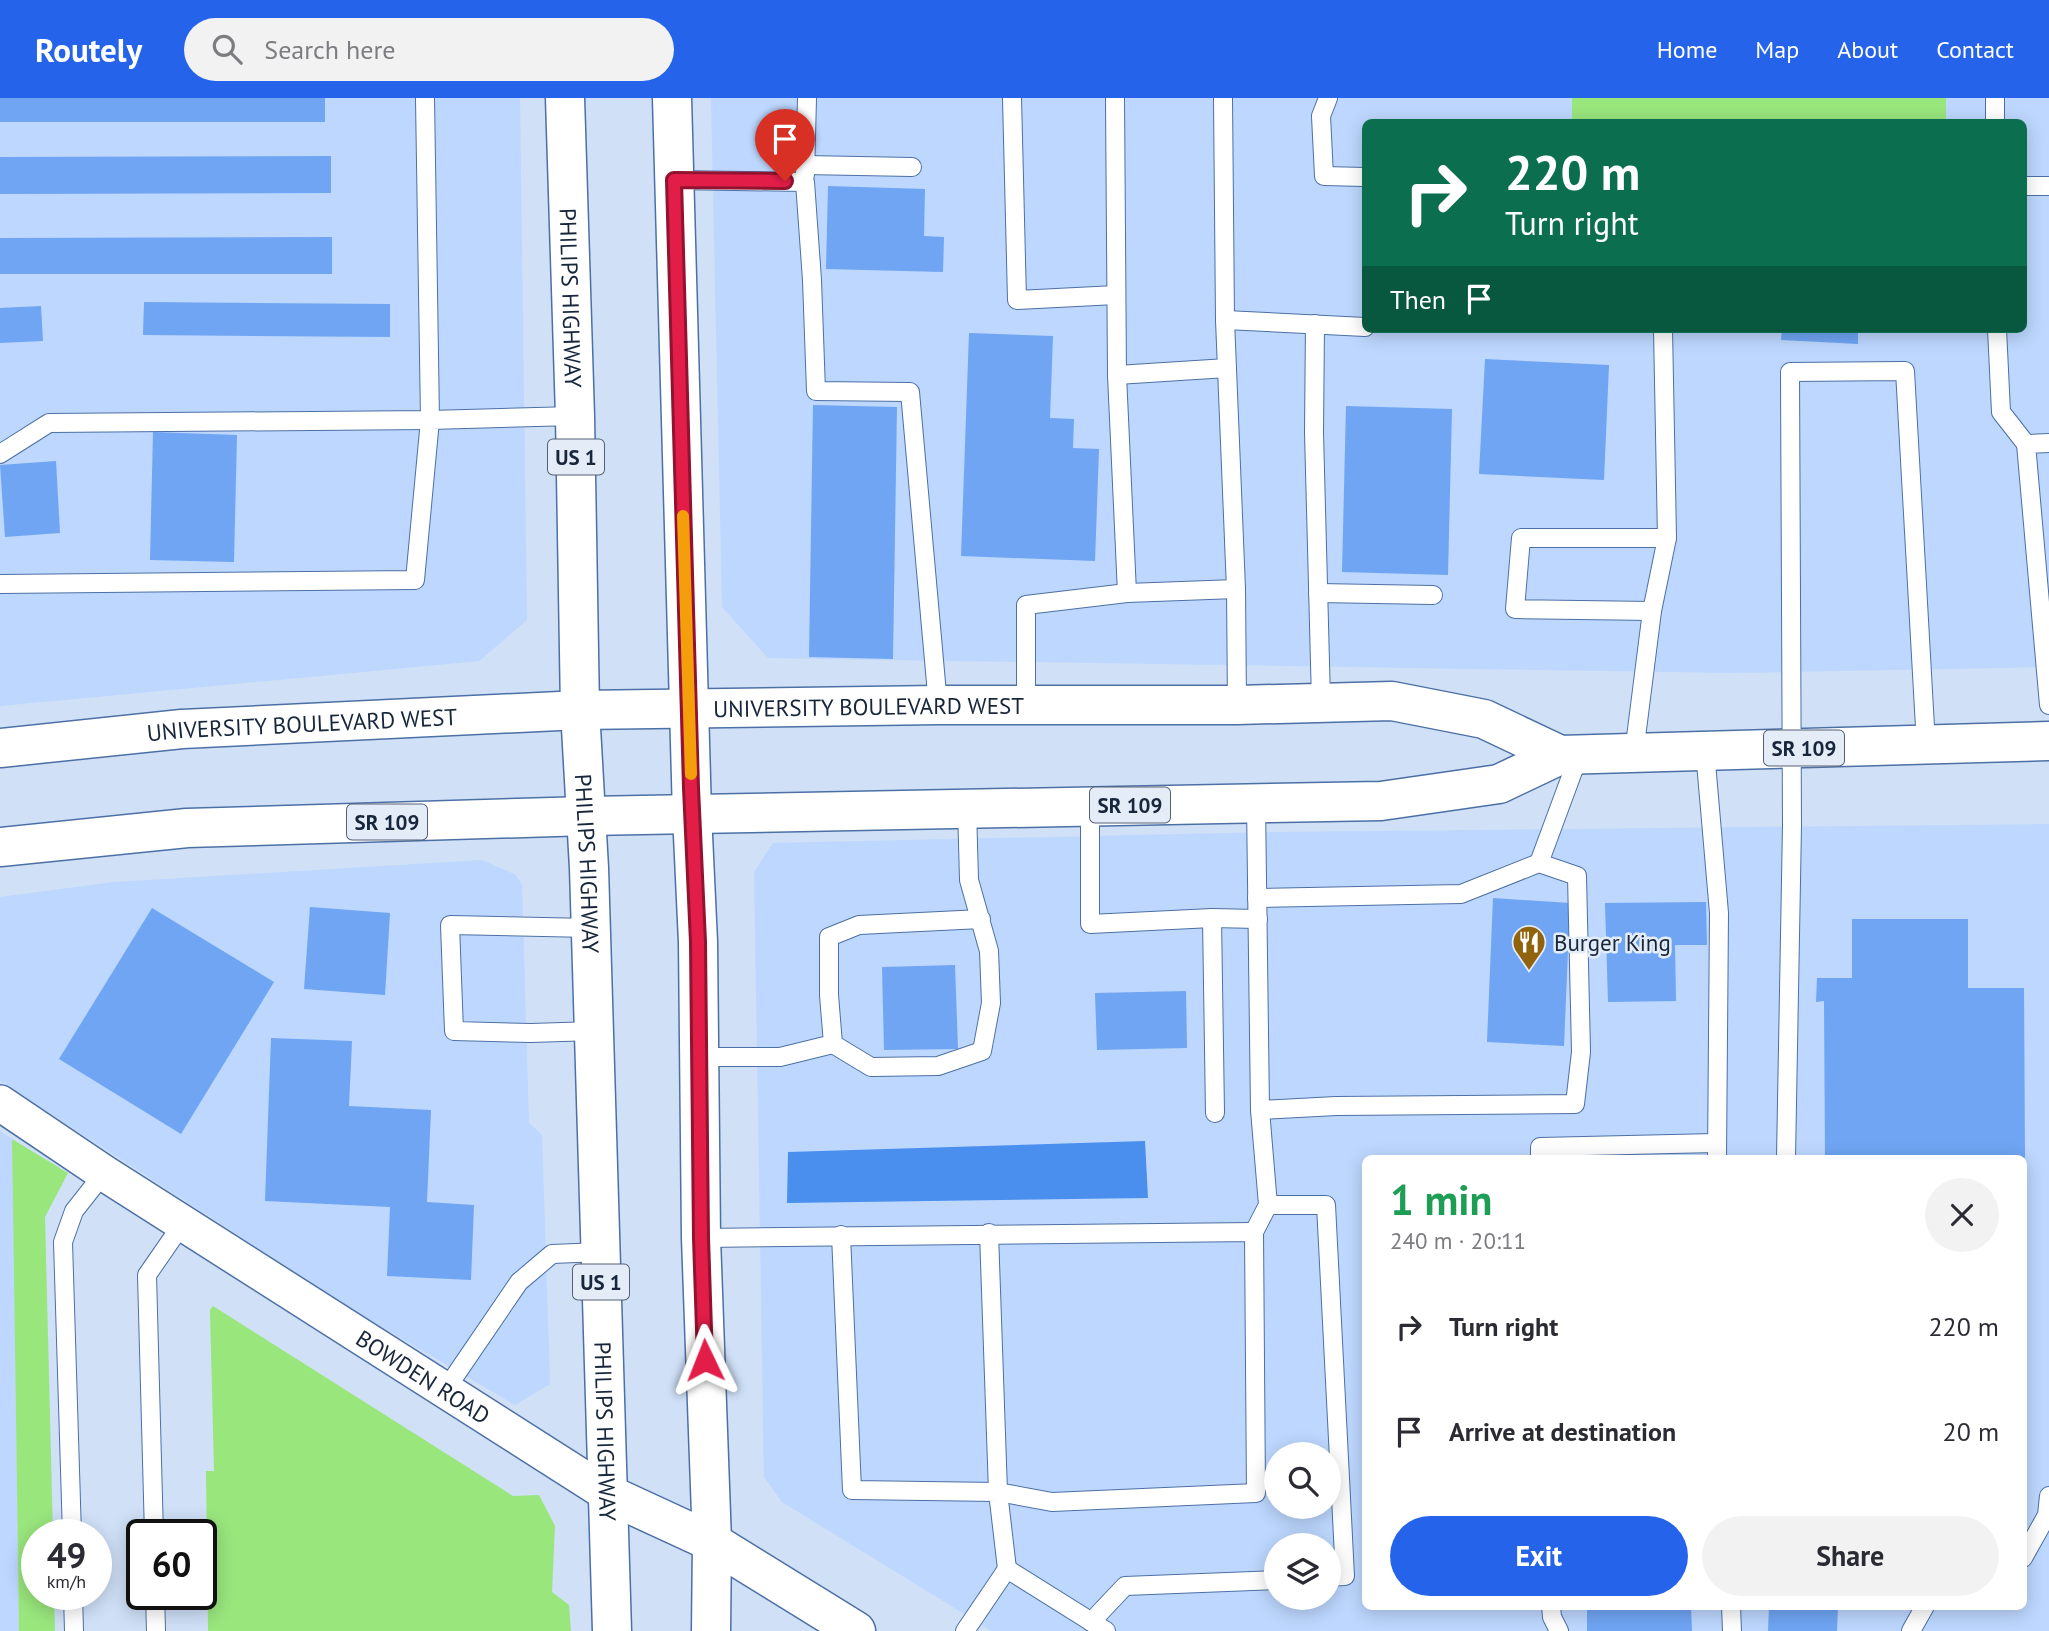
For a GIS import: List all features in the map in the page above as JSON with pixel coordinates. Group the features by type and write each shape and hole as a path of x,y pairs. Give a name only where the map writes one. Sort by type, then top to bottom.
{"main road":[{"name":"PHILIPS HIGHWAY","path":"565,98 575,416 580,710 587,816 612,1631"},
{"path":"672,98 698,942 701,1238 712,1542 711,1631"},
{"name":"UNIVERSITY BOULEVARD WEST","path":"0,748 182,729 580,710 937,705 1237,705 1392,701 1484,719 1569,755"},
{"name":"UNIVERSITY BOULEVARD WEST","path":"0,847 187,828 587,816 1381,801 1499,784 1569,755 2049,741"},
{"name":"BOWDEN ROAD","path":"608,1494 712,1542 856,1631"}],"street":[{"name":"BOWDEN ROAD","path":"0,1103 104,1173 608,1494"}],"lane":[{"path":"0,584 415,580 430,420 425,98"},
{"path":"807,98 805,173 816,391 910,392 937,705"},
{"path":"1012,98 1017,300 1116,295"},
{"path":"1115,98 1117,375 1127,593"},
{"path":"1223,98 1224,320 1236,589 1237,705"},
{"path":"1328,98 1321,116 1324,176 1362,177"},
{"path":"1995,98 1995,119"},
{"path":"674,180 912,167"},
{"path":"2027,186 2049,186"},
{"path":"1224,320 1362,327"},
{"path":"1315,324 1314,432 1321,701"},
{"path":"1634,753 1652,611 1667,538 1663,333"},
{"path":"1997,333 2001,412 2026,444 2044,591 2049,705"},
{"path":"1117,375 1227,368"},
{"path":"1786,1155 1793,748 1790,372 1905,371 1926,745"},
{"path":"0,454 49,423 575,416"},
{"path":"2026,444 2049,443"},
{"path":"1652,611 1515,609 1521,538 1667,538"},
{"path":"1026,705 1026,605 1127,593 1236,589"},
{"path":"1318,593 1433,595"},
{"path":"1540,1155 1540,1147 1716,1151 1719,913 1705,751"},
{"path":"1539,863 1569,755"},
{"path":"841,1235 852,1490 998,1492 1052,1502 1256,1493 1254,1232 1268,1205 1260,1111 1256,803"},
{"path":"1090,805 1090,924 1212,918 1258,919"},
{"path":"699,1057 780,1058 833,1044 871,1067 938,1066 982,1051 991,1003 989,951 969,880 967,808"},
{"path":"1257,898 1461,894 1539,863 1577,876 1581,1052 1574,1104 1349,1106 1260,1111"},
{"path":"1212,918 1215,1113"},
{"path":"833,1044 828,937 859,925 981,919"},
{"path":"590,928 450,925 454,1031 594,1031"},
{"path":"72,1519 63,1242 74,1211 104,1173"},
{"path":"1268,1205 1326,1205 1345,1576 1341,1576"},
{"path":"154,1519 147,1275 183,1223"},
{"path":"701,1238 1254,1232"},
{"path":"965,1631 1007,1569 998,1492 989,1233"},
{"path":"446,1389 519,1282 552,1255 600,1252"},
{"path":"2027,1551 2047,1515 2049,1496"},
{"path":"1007,1569 1099,1627 1125,1586 1264,1580"},
{"path":"73,1610 74,1631"},
{"path":"155,1610 156,1631"},
{"path":"1551,1610 1559,1631"},
{"path":"1731,1610 1731,1631"},
{"path":"1911,1631 1923,1610"}],"shaded area":[{"path":"0,98 520,98 527,620 479,661 0,706"},
{"path":"711,98 1572,98 1572,119 1362,119 1362,333 2027,333 2027,119 1946,119 1946,98 2049,98 2049,667 1735,673 768,658 722,607"},
{"path":"2049,824 2049,1631 992,1631 782,1502 764,1477 754,872 773,843 1274,832"},
{"path":"482,860 516,875 522,885 529,1123 542,1135 550,1384 515,1405 363,1316 0,1081 0,897 114,882"},
{"path":"0,1131 12,1139 19,1631 0,1631"}],"green space":[{"path":"1572,98 1946,98 1946,119 1572,119"},
{"path":"12,1139 68,1173 45,1217 53,1519 21,1519 21,1610 54,1610 55,1631 19,1631"},
{"path":"213,1306 513,1496 539,1495 555,1526 552,1592 569,1605 571,1631 208,1631 208,1610 217,1610 217,1519 207,1519 206,1471 214,1471 210,1310"}],"water":[{"path":"1145,1141 1148,1198 787,1203 788,1152"}],"building":[{"path":"0,98 325,98 325,122 0,122"},
{"path":"331,156 331,193 0,194 0,157"},
{"path":"828,186 925,189 924,236 944,237 943,272 826,269"},
{"path":"332,237 332,274 0,274 0,238"},
{"path":"144,302 390,304 390,337 143,335"},
{"path":"41,306 43,341 0,343 0,308"},
{"path":"969,333 1053,336 1050,418 1074,419 1073,448 1099,449 1095,561 961,556"},
{"path":"1782,333 1858,333 1858,344 1781,340"},
{"path":"1485,359 1609,365 1604,480 1479,474"},
{"path":"813,405 897,407 893,659 809,657"},
{"path":"1346,406 1452,409 1448,575 1342,572"},
{"path":"153,432 237,435 234,562 150,560"},
{"path":"56,461 60,533 5,537 0,465"},
{"name":"Burger King","path":"1493,898 1570,903 1564,1046 1487,1042"},
{"path":"1706,902 1707,945 1675,945 1676,1001 1608,1002 1605,903"},
{"path":"310,907 390,913 385,995 304,989"},
{"path":"152,908 274,982 181,1134 59,1059"},
{"path":"1852,919 1968,919 1968,988 2024,988 2025,1155 1825,1155 1824,1001 1816,1002 1817,978 1852,978"},
{"path":"955,965 958,1049 884,1050 882,967"},
{"path":"1186,991 1187,1048 1097,1050 1095,993"},
{"path":"271,1038 352,1041 349,1106 431,1110 427,1202 474,1205 471,1280 387,1276 390,1207 265,1201"},
{"path":"1587,1610 1691,1610 1692,1631 1587,1631"},
{"path":"1769,1610 1838,1610 1837,1631 1768,1631"}],"slow traffic":[{"path":"683,516 691,774"}],"place":[{"name":"Burger King","path":"1529,972"}],"route":[{"path":"705,1360 698,942 691,788 674,180 785,181"}]}
